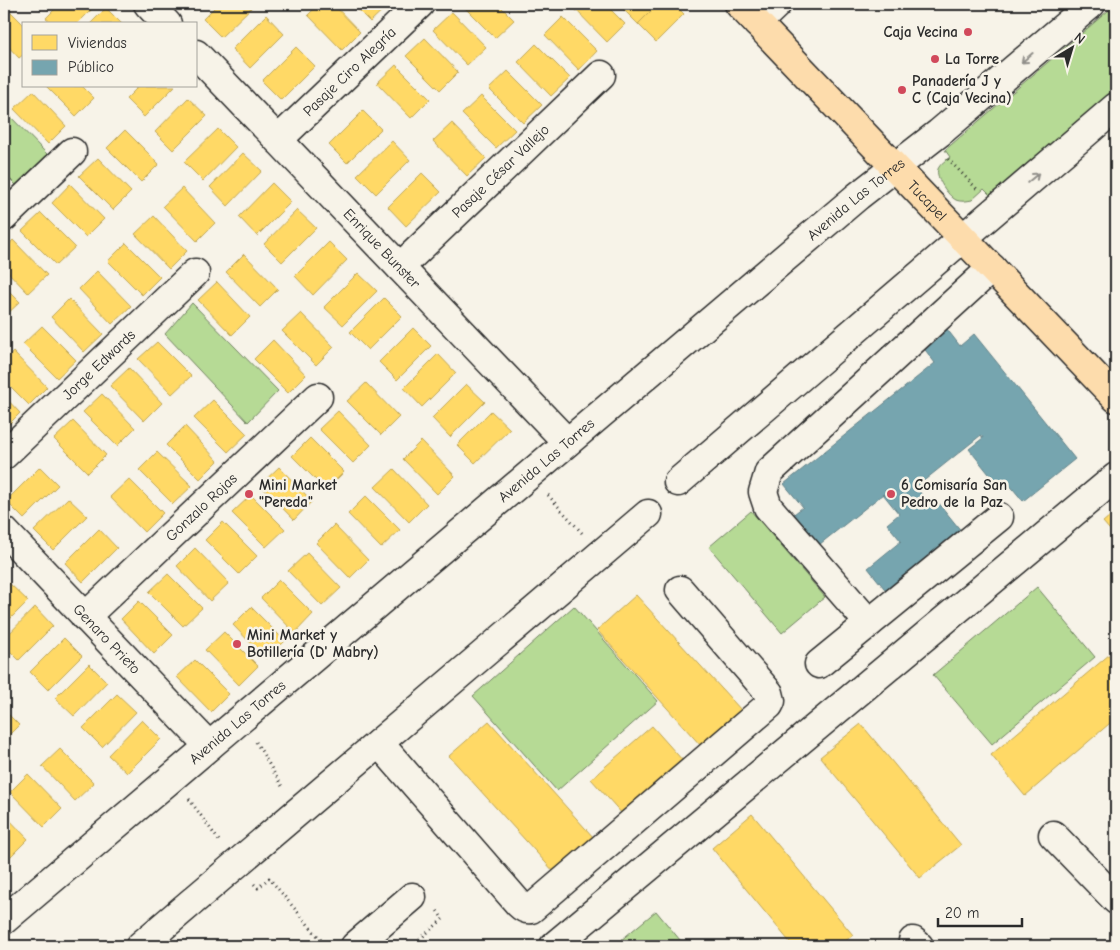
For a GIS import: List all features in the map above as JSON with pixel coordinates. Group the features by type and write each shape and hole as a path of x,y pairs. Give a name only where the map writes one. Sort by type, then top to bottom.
{"main road":[{"name":"Tucapel","path":"739,4 1116,398"}],"street":[{"name":"Pasaje Ciro Alegría","path":"278,140 420,4"},
{"path":"757,23 776,4"},
{"name":"Avenida Las Torres","path":"4,920 858,196 930,141 1090,4"},
{"name":"Enrique Bunster","path":"198,56 567,442"},
{"name":"Pasaje César Vallejo","path":"400,267 601,75"},
{"path":"678,482 1116,108"},
{"path":"4,217 72,152"},
{"path":"869,623 768,507 763,492 769,472 992,268"},
{"name":"Jorge Edwards","path":"4,455 195,274"},
{"name":"Gonzalo Rojas","path":"85,617 318,398"},
{"path":"554,946 1116,477"},
{"path":"140,946 648,514"},
{"path":"819,664 1000,517"},
{"name":"Genaro Prieto","path":"4,531 209,746"},
{"path":"379,743 522,908 532,908 770,706 769,693 680,590"},
{"path":"1053,835 1116,900"},
{"path":"355,946 412,897"}],"path":[{"path":"930,141 996,209"},
{"path":"530,474 600,554"},
{"path":"242,718 288,796 300,810"}],"green space":[{"path":"1116,4 1116,90 991,196 984,189 972,200 960,201 949,195 938,177 940,165 950,157 945,150"},
{"path":"4,110 48,155 16,185 4,173"},
{"path":"192,303 278,391 248,422 165,334"},
{"path":"751,511 825,597 782,633 709,547"},
{"path":"1037,587 1095,657 992,744 933,675"},
{"path":"574,606 658,701 557,791 473,696"},
{"path":"656,911 685,946 614,946"}],"building: Viviendas":[{"path":"60,4 97,4 79,22 51,22 46,18"},
{"path":"218,4 255,4 221,37 203,19"},
{"path":"319,4 333,4 360,32 342,50 308,15"},
{"path":"352,4 389,4 370,22"},
{"path":"461,4 498,4 514,20 495,38"},
{"path":"577,4 605,4 625,24 607,42 573,7"},
{"path":"622,4 658,4 638,24 620,6"},
{"path":"658,4 674,4 684,14 656,42 638,24"},
{"path":"4,5 22,23 22,56 19,58 4,42"},
{"path":"106,8 120,22 92,22"},
{"path":"452,12 486,47 467,65 433,30"},
{"path":"266,15 284,34 250,68 232,49"},
{"path":"563,17 597,51 579,70 545,35"},
{"path":"425,38 458,72 440,90 406,56"},
{"path":"536,44 570,78 551,96 518,62"},
{"path":"296,47 315,66 281,100 262,81"},
{"path":"396,65 430,99 411,118 377,83"},
{"path":"508,71 542,105 523,123 489,89"},
{"path":"48,88 84,88 94,98 76,116"},
{"path":"137,88 173,88 144,117 126,99"},
{"path":"33,91 66,126 48,144 14,109"},
{"path":"481,96 515,130 496,148 462,114"},
{"path":"188,98 207,116 173,150 155,132"},
{"path":"363,111 381,129 347,163 329,145"},
{"path":"452,123 486,158 467,176 433,141"},
{"path":"218,129 236,147 203,181 184,162"},
{"path":"125,130 159,164 141,182 107,148"},
{"path":"392,141 410,160 376,194 357,175"},
{"path":"243,153 262,171 228,206 210,187"},
{"path":"98,158 131,192 113,210 79,176"},
{"path":"422,173 441,192 406,226 388,207"},
{"path":"272,183 291,202 257,236 239,217"},
{"path":"70,184 104,219 86,237 52,203"},
{"path":"182,188 215,223 197,241 163,206"},
{"path":"297,210 316,228 282,262 264,244"},
{"path":"41,213 75,247 56,265 22,231"},
{"path":"154,216 187,251 169,269 135,234"},
{"path":"13,240 47,275 28,293 4,268 4,250"},
{"path":"329,242 347,260 313,295 295,276"},
{"path":"126,243 160,277 142,295 108,261"},
{"path":"244,254 278,289 260,307 226,272"},
{"path":"97,271 131,306 112,324 79,289"},
{"path":"358,273 377,291 343,325 324,307"},
{"path":"217,282 250,317 232,335 198,300"},
{"path":"4,286 20,302 4,317"},
{"path":"384,298 402,316 368,350 350,332"},
{"path":"69,299 103,334 84,352 51,317"},
{"path":"301,313 334,347 316,365 282,331"},
{"path":"42,326 76,360 57,378 23,344"},
{"path":"413,328 431,346 397,380 379,362"},
{"path":"273,340 306,375 288,393 254,359"},
{"path":"157,342 191,376 172,394 138,359"},
{"path":"13,352 47,387 29,405 4,380 4,362"},
{"path":"438,354 456,373 422,407 404,388"},
{"path":"129,368 162,403 144,421 110,386"},
{"path":"366,383 399,417 381,435 347,401"},
{"path":"466,384 485,402 450,437 432,418"},
{"path":"102,394 135,428 117,446 83,412"},
{"path":"4,396 20,413 4,429"},
{"path":"213,400 247,434 228,452 194,418"},
{"path":"338,411 371,445 353,463 319,429"},
{"path":"491,411 510,429 475,463 457,445"},
{"path":"73,421 106,455 88,473 54,439"},
{"path":"185,426 218,461 200,479 166,445"},
{"path":"310,438 344,472 326,490 292,456"},
{"path":"421,441 455,476 437,494 403,459"},
{"path":"157,452 192,486 173,504 139,470"},
{"path":"40,467 58,485 24,519 6,501"},
{"path":"279,467 312,501 294,520 260,485"},
{"path":"394,469 427,504 409,522 375,487"},
{"path":"129,479 163,513 144,532 110,497"},
{"path":"251,495 285,529 266,547 232,513"},
{"path":"366,496 400,530 381,548 348,514"},
{"path":"68,498 87,516 53,550 34,531"},
{"path":"1116,511 1116,537 1103,522"},
{"path":"223,522 257,556 239,574 205,540"},
{"path":"334,525 368,560 350,578 316,543"},
{"path":"99,529 117,548 83,582 65,563"},
{"path":"195,548 229,583 210,601 177,566"},
{"path":"307,553 341,588 322,606 288,571"},
{"path":"168,574 202,608 183,626 149,592"},
{"path":"279,580 313,614 295,633 261,598"},
{"path":"9,583 28,601 4,625 4,588"},
{"path":"636,595 742,711 702,747 597,630"},
{"path":"139,601 173,635 154,654 121,619"},
{"path":"35,607 53,626 19,660 4,645 4,639"},
{"path":"251,607 285,641 266,659 233,625"},
{"path":"224,632 258,666 239,685 205,650"},
{"path":"64,638 82,656 48,690 30,672"},
{"path":"1110,654 1116,661 1116,718 1025,796 991,755"},
{"path":"195,660 229,694 211,712 177,677"},
{"path":"89,664 107,682 74,716 55,698"},
{"path":"117,694 136,712 102,747 83,728"},
{"path":"4,710 19,725 4,740"},
{"path":"142,720 161,739 127,773 108,755"},
{"path":"489,721 594,838 555,873 449,756"},
{"path":"861,724 961,845 920,878 820,757"},
{"path":"652,726 684,762 624,816 591,779"},
{"path":"60,749 94,783 75,801 42,766"},
{"path":"28,774 62,809 44,827 10,792"},
{"path":"4,814 28,839 10,857 4,851"},
{"path":"752,814 853,935 839,946 793,946 712,848"}],"building: Público":[{"path":"943,324 960,346 974,334 1075,459 1023,501 1008,483 1001,489 969,449 983,438 981,435 916,487 930,506 937,501 962,532 888,593 868,568 901,541 887,524 899,514 883,494 815,548 790,517 803,507 784,484 935,363 920,343"}],"place":[{"name":"Caja Vecina","path":"968,32"},
{"name":"La Torre","path":"935,59"},
{"name":"Panadería J y C (Caja Vecina)","path":"902,90"},
{"name":"Mini Market \"Pereda\"","path":"249,494"},
{"name":"6 Comisaría San Pedro de la Paz","path":"891,494"},
{"name":"Mini Market y Botillería (D' Mabry)","path":"237,644"}]}
